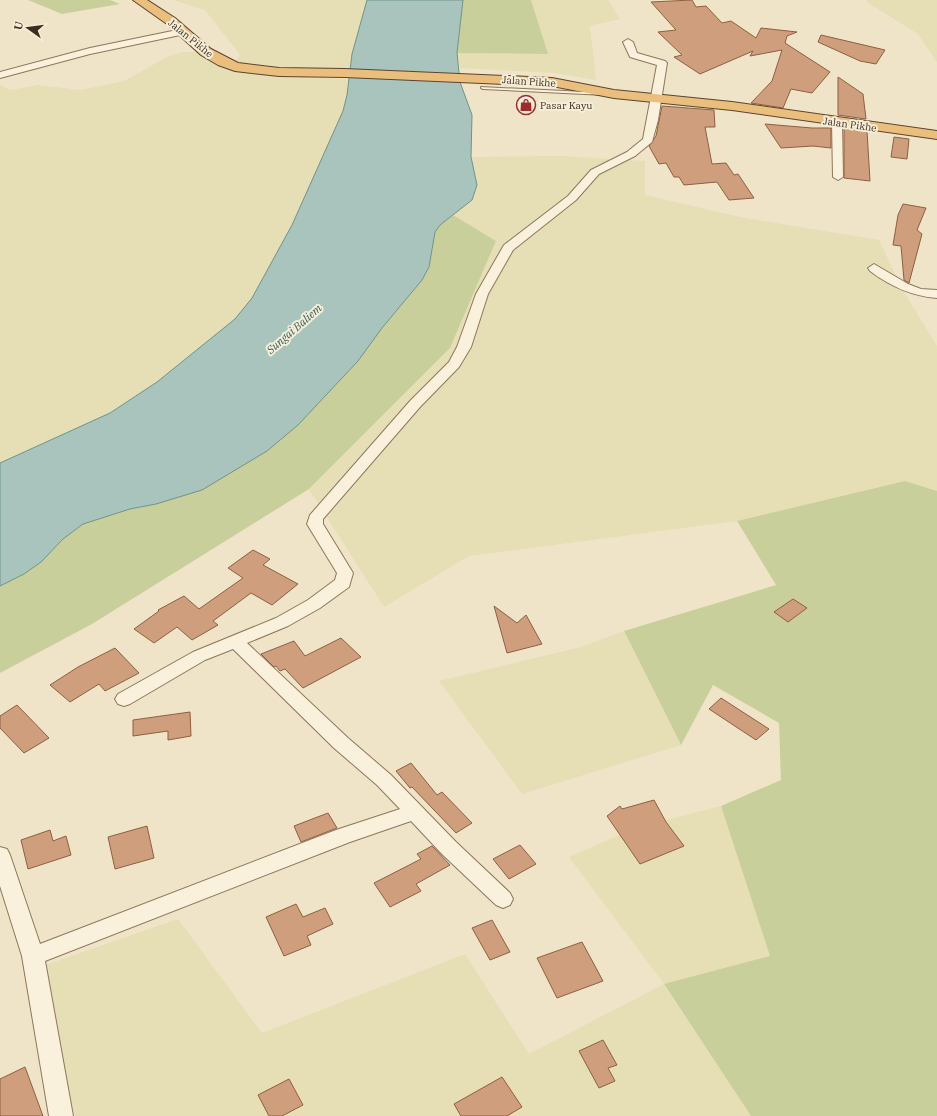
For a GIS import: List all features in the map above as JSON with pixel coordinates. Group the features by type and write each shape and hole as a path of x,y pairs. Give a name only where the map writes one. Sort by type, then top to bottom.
{"highway":[{"name":"Jalan Pikhe","path":"139,0 171,21 206,52 235,67 278,72 523,79 552,82 614,94 732,106 937,135"}],"street":[{"path":"0,75 43,62 182,32"},
{"path":"124,698 199,656 282,622 314,604 343,583 345,573 314,524 315,518 415,404 454,364 464,347 482,294 508,248 572,198 595,172 631,154 648,140 653,120 662,63 633,55 628,42"},
{"path":"837,122 838,177"},
{"path":"874,268 891,282 909,290 937,294"},
{"path":"236,642 341,743 384,780 414,812 503,899"},
{"path":"33,956 343,836 414,812"},
{"path":"0,856 33,956 61,1116"}],"lane":[{"path":"483,88 614,94"}],"shaded area":[{"path":"173,0 367,0 352,54 350,73 277,69 235,62 240,55 205,10"},
{"path":"531,0 608,0 620,19 590,26 596,80 555,73 460,68 457,53 547,54"},
{"path":"867,0 937,0 937,62 918,34 867,2"},
{"path":"182,52 196,52 230,69 251,74 348,79 347,95 343,111 292,225 252,298 235,319 157,382 110,413 0,463 0,85 10,90 38,85 81,90 124,81 167,57"},
{"path":"561,156 645,161 645,195 740,217 879,240 902,289 937,346 937,491 905,481 737,521 469,556 384,607 309,489 450,348 496,241 453,215 472,200 477,185 471,157"},
{"path":"624,631 681,745 522,794 439,681 581,647"},
{"path":"721,806 770,956 664,985 751,1116 75,1116 31,970 178,919 262,1033 465,954 529,1054 664,984 569,857 638,827"}],"green space":[{"path":"28,0 110,0 120,4 62,14"},
{"path":"463,0 531,0 548,54 457,53"},
{"path":"453,215 496,241 450,348 309,489 92,624 0,673 0,586 24,574 41,562 63,539 83,524 130,509 156,504 240,466 267,451 298,425 358,361 382,328 422,280 429,267 435,232 440,225"},
{"path":"905,481 937,491 937,1116 751,1116 664,984 770,956 721,806 781,780 779,723 713,685 681,745 624,631 776,585 737,521"}],"water":[{"name":"Sungai Baliem","path":"367,0 463,0 457,53 460,82 472,115 471,157 477,185 472,200 440,225 435,232 429,267 422,280 382,328 358,361 298,425 267,451 202,490 156,504 130,509 83,524 63,539 41,562 24,574 0,586 0,463 110,413 157,382 235,319 252,298 292,225 343,111 347,95 352,54"}],"building":[{"path":"692,0 696,7 706,6 722,23 731,21 756,38 761,28 797,32 787,36 785,43 830,72 812,93 791,89 783,108 751,103 772,81 782,50 750,56 753,51 700,74 674,57 682,55 658,32 676,30 651,2"},
{"path":"821,35 885,50 876,64 860,61 818,42"},
{"path":"838,77 863,94 866,119 838,115"},
{"path":"662,106 714,110 715,127 705,127 712,164 726,163 734,175 738,174 754,198 729,200 717,182 684,185 679,177 674,177 666,163 659,164 649,146 656,136"},
{"path":"765,124 831,128 831,148 813,146 781,148"},
{"path":"844,127 867,131 870,181 844,178"},
{"path":"894,137 909,139 907,159 891,157"},
{"path":"903,204 926,208 917,230 922,234 909,283 904,280 901,246 893,245 898,215"},
{"path":"253,550 270,559 263,565 298,584 272,605 251,593 213,621 218,625 192,640 177,627 154,643 134,629 159,611 158,610 184,596 199,609 243,578 228,568"},
{"path":"793,599 807,608 788,622 774,612"},
{"path":"494,606 517,623 526,615 542,644 507,653"},
{"path":"341,638 361,657 303,688 285,669 280,671 261,654 294,641 305,656"},
{"path":"115,648 139,673 105,691 99,684 70,702 50,685 78,667"},
{"path":"721,698 769,729 756,740 709,709"},
{"path":"17,705 49,738 24,753 0,728 0,716"},
{"path":"190,712 191,736 168,740 168,731 133,736 133,720"},
{"path":"411,763 437,795 442,792 472,823 456,833 412,787 410,788 396,771"},
{"path":"654,800 666,822 684,846 640,864 607,816 620,806 622,809"},
{"path":"328,813 337,828 301,842 294,826"},
{"path":"147,826 154,858 115,869 108,837"},
{"path":"50,830 53,841 66,836 71,855 28,869 21,840"},
{"path":"520,845 536,864 509,879 493,859"},
{"path":"432,846 450,865 416,884 421,891 390,907 374,883 421,859 417,854"},
{"path":"296,904 303,917 325,908 333,924 307,936 311,945 284,956 266,917"},
{"path":"492,920 510,952 490,960 472,928"},
{"path":"582,942 603,981 557,998 537,958"},
{"path":"603,1040 617,1065 608,1068 615,1081 599,1088 579,1051"},
{"path":"25,1067 43,1116 0,1116 0,1079"},
{"path":"502,1077 522,1107 507,1116 461,1116 454,1104"},
{"path":"289,1079 303,1105 282,1116 269,1116 258,1095"}],"place":[{"name":"Pasar Kayu","path":"526,105"}]}
